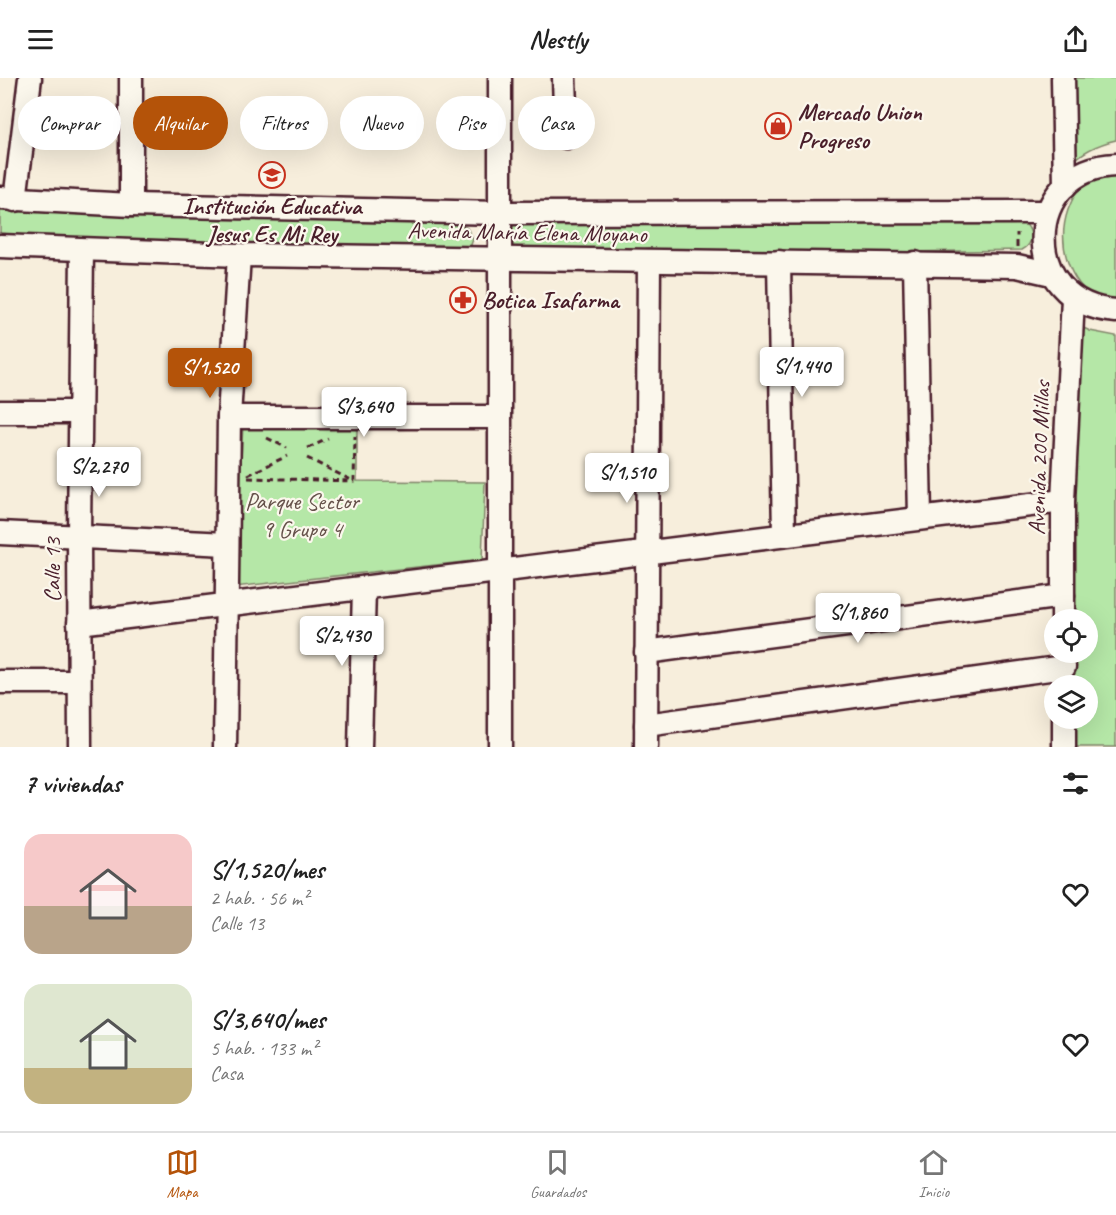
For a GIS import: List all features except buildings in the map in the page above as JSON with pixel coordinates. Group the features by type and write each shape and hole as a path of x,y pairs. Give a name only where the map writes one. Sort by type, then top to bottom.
{"street":[{"path":"7,199 30,78"},
{"path":"131,78 131,205"},
{"path":"500,78 500,747"},
{"path":"564,78 565,96"},
{"path":"1063,78 1065,186"},
{"path":"1116,165 1092,169 1077,176 1065,186 1047,212 1043,228 1046,260 1061,287 1073,298 1087,306 1116,311"},
{"name":"Avenida María Elena Moyano","path":"7,199 131,205 500,213 1047,212"},
{"name":"Avenida María Elena Moyano","path":"0,246 239,255 915,263 1017,266 1052,274"},
{"name":"Calle 13","path":"80,747 79,536 82,250"},
{"path":"225,747 229,417 239,255"},
{"path":"649,261 646,736 1064,668"},
{"path":"779,262 784,535"},
{"path":"915,263 920,518"},
{"name":"Avenida 200 Millas","path":"1064,609 1063,501 1073,298"},
{"path":"0,412 80,412"},
{"path":"229,417 499,417"},
{"path":"79,623 1063,501"},
{"path":"0,532 227,544"},
{"path":"360,747 364,588"},
{"path":"646,652 1063,596"},
{"path":"0,682 79,682"},
{"path":"1064,729 1064,747"}],"path":[{"path":"1017,266 1018,213"},
{"path":"354,481 355,427"},
{"path":"243,478 286,456"},
{"path":"307,458 354,481"},
{"path":"243,468 243,478"},
{"path":"243,478 354,481"}],"green space":[{"path":"1072,78 1116,78 1116,140 1092,148 1072,163"},
{"path":"1116,171 1116,304 1098,300 1079,283 1067,260 1064,235 1068,210 1080,188 1089,181"},
{"path":"0,210 460,224 467,228 473,239 466,251 0,237"},
{"path":"1022,221 1030,232 1031,240 1022,250 513,254 504,237 508,227 514,223"},
{"path":"1073,323 1090,331 1116,336 1116,747 1074,747 1074,729 1098,729 1098,675 1073,675 1073,663 1098,663 1098,609 1072,609"},
{"name":"Parque Sector 9 Grupo 4","path":"243,425 357,426 357,481 485,482 482,560 234,587"}],"place":[{"name":"Mercado Union Progreso","path":"778,126"},
{"name":"Institución Educativa Jesus Es Mi Rey","path":"272,175"},
{"name":"Botica Isafarma","path":"463,300"}]}
